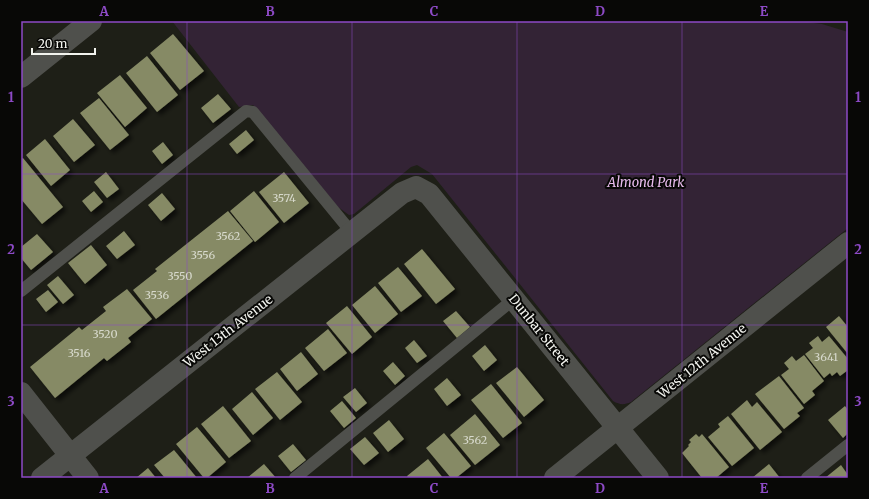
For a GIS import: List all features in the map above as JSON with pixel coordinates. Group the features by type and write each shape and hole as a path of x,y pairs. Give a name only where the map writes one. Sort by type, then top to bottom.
{"street":[{"path":"21,77 92,21"},
{"name":"West 13th Avenue","path":"42,478 402,193 416,187"},
{"name":"Dunbar Street","path":"416,187 429,194 658,478"},
{"name":"West 12th Avenue","path":"555,478 848,243"},
{"path":"21,393 88,478"}],"lane":[{"path":"21,291 246,110 253,112 352,233"},
{"path":"295,478 514,299"},
{"path":"807,478 848,445"}],"green space":[{"name":"Almond Park","path":"172,21 799,21 822,24 848,32 848,228 631,402 620,404 613,401 432,174 417,165 411,167 354,214 349,215 338,207 253,105 239,107"}],"building":[{"path":"173,34 204,71 180,90 150,53"},
{"path":"147,56 178,95 157,112 126,73"},
{"path":"120,75 147,108 125,127 97,93"},
{"path":"218,94 231,109 213,123 201,108"},
{"path":"99,98 129,135 110,150 80,113"},
{"path":"73,119 95,145 74,162 53,136"},
{"path":"246,130 254,140 237,154 229,144"},
{"path":"45,139 70,170 51,186 26,155"},
{"path":"163,142 173,155 162,164 152,151"},
{"path":"23,158 63,207 42,224 21,199 21,159"},
{"path":"106,172 119,189 107,198 94,182"},
{"path":"284,172 309,203 284,223 259,192"},
{"path":"94,191 103,202 91,212 82,201"},
{"path":"254,191 279,222 255,242 230,211"},
{"path":"162,193 175,209 161,221 148,205"},
{"path":"228,211 253,241 156,319 133,290 157,271 155,269"},
{"path":"124,231 135,245 117,259 106,246"},
{"path":"37,234 53,252 31,270 21,258 21,247"},
{"path":"91,245 107,265 85,284 68,263"},
{"path":"422,249 455,289 436,304 404,264"},
{"path":"398,267 422,296 401,312 378,283"},
{"path":"58,276 74,295 63,304 47,285"},
{"path":"375,286 398,314 375,333 352,305"},
{"path":"127,289 152,319 128,338 131,342 107,361 104,358 55,398 30,367 79,327 82,330 106,311 103,307"},
{"path":"48,290 58,302 46,312 36,299"},
{"path":"347,306 372,337 352,354 326,323"},
{"path":"456,311 470,327 457,338 443,321"},
{"path":"839,316 847,326 848,325 848,354 826,327"},
{"path":"328,329 347,353 324,371 305,348"},
{"path":"818,336 822,342 829,336 848,359 848,370 840,376 837,372 832,376 830,373 824,378 805,354 813,348 809,343"},
{"path":"414,340 427,356 417,363 405,348"},
{"path":"485,345 497,360 484,371 472,356"},
{"path":"301,352 318,374 297,391 280,369"},
{"path":"804,355 824,381 812,391 815,395 804,404 781,375 789,369 784,363 792,356 796,361"},
{"path":"393,362 405,376 395,385 383,371"},
{"path":"517,367 544,400 524,417 496,383"},
{"path":"277,372 302,402 280,420 255,389"},
{"path":"779,376 804,408 797,413 800,416 784,429 755,394"},
{"path":"447,378 461,395 447,406 434,389"},
{"path":"491,384 522,423 503,438 471,400"},
{"path":"355,388 367,403 356,412 343,397"},
{"path":"252,392 273,418 253,435 232,409"},
{"path":"747,400 752,407 757,402 782,432 760,450 731,414"},
{"path":"342,401 356,418 344,428 330,411"},
{"path":"223,406 251,441 229,458 201,424"},
{"path":"845,406 848,410 848,433 843,438 828,420"},
{"path":"475,414 500,445 475,465 450,435"},
{"path":"728,416 754,448 732,466 708,437 720,427 718,424"},
{"path":"389,420 404,439 388,452 373,433"},
{"path":"197,427 226,462 207,478 204,478 176,444"},
{"path":"444,433 471,466 456,478 451,478 426,448"},
{"path":"696,434 699,437 702,434 729,467 716,478 702,478 682,453 689,446 688,445 691,442 689,440"},
{"path":"365,437 379,453 364,465 350,449"},
{"path":"293,444 306,460 291,472 278,456"},
{"path":"174,450 197,478 165,478 154,465"},
{"path":"428,459 443,478 408,478 407,476"},
{"path":"264,464 276,478 247,478"},
{"path":"769,464 780,478 752,478"},
{"path":"841,465 848,475 848,478 825,478"},
{"path":"148,468 156,478 136,478"}]}
